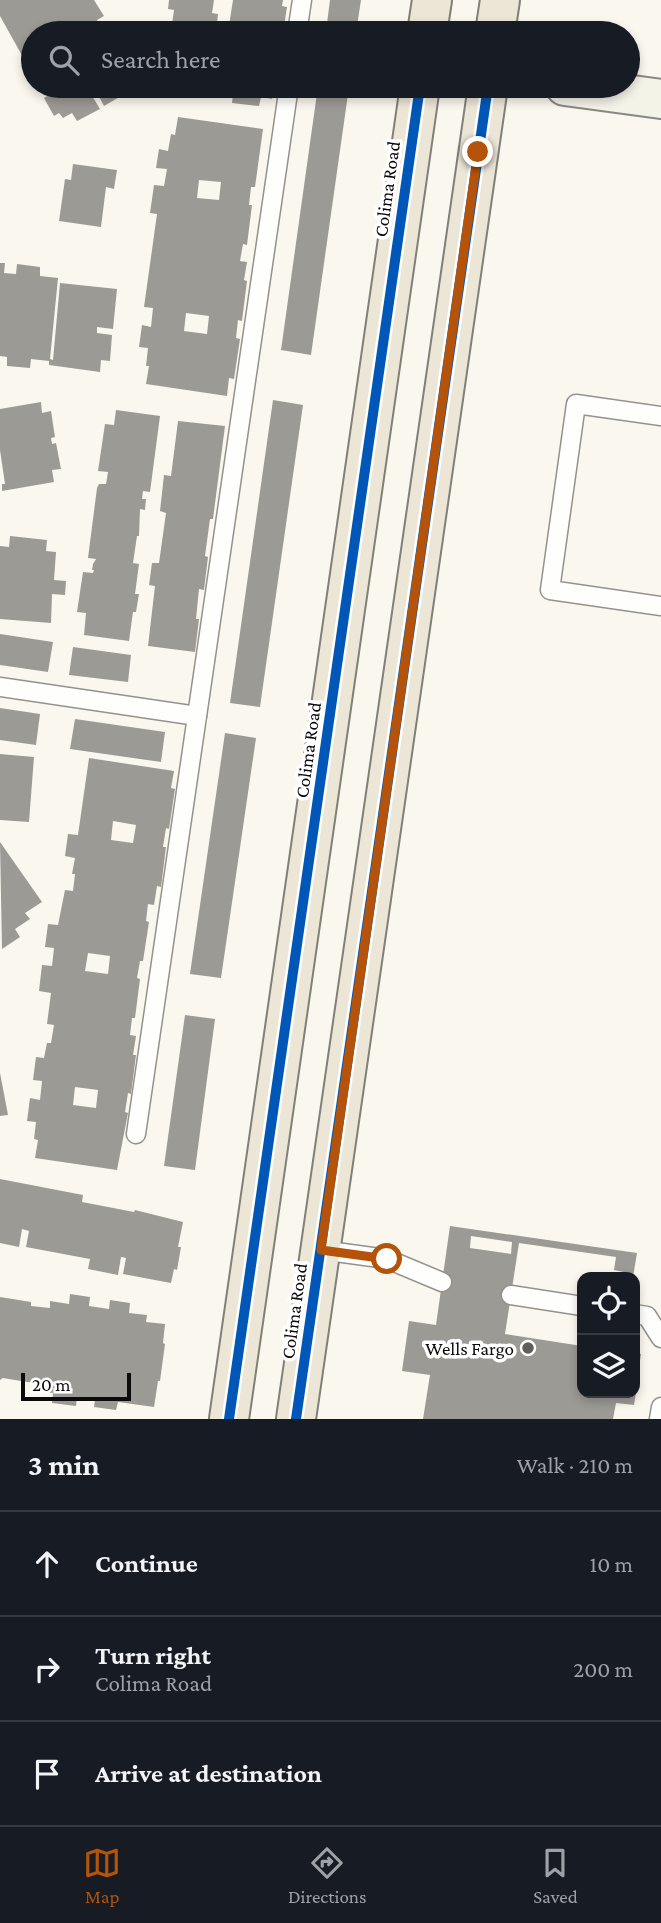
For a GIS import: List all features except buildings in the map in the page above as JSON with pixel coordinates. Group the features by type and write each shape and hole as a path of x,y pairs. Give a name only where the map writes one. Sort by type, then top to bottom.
{"main road":[{"path":"429,21 432,0"},
{"path":"497,21 500,0"},
{"name":"Colima Road","path":"229,1419 418,98"},
{"name":"Colima Road","path":"296,1419 486,98"}],"street":[{"path":"640,96 661,99"}],"lane":[{"path":"299,21 302,0"},
{"path":"136,1134 287,98"},
{"path":"661,416 576,404 550,590 661,606"},
{"path":"0,687 197,716"},
{"path":"321,1250 387,1259 442,1282"},
{"path":"511,1295 577,1305"},
{"path":"640,1315 647,1316 661,1338"},
{"path":"659,1419 661,1407"}],"cycle path":[{"path":"229,1419 418,98"},
{"path":"296,1419 486,98"}],"place":[{"name":"Wells Fargo","path":"528,1348"}],"route":[{"path":"387,1259 321,1250 478,152"}]}
